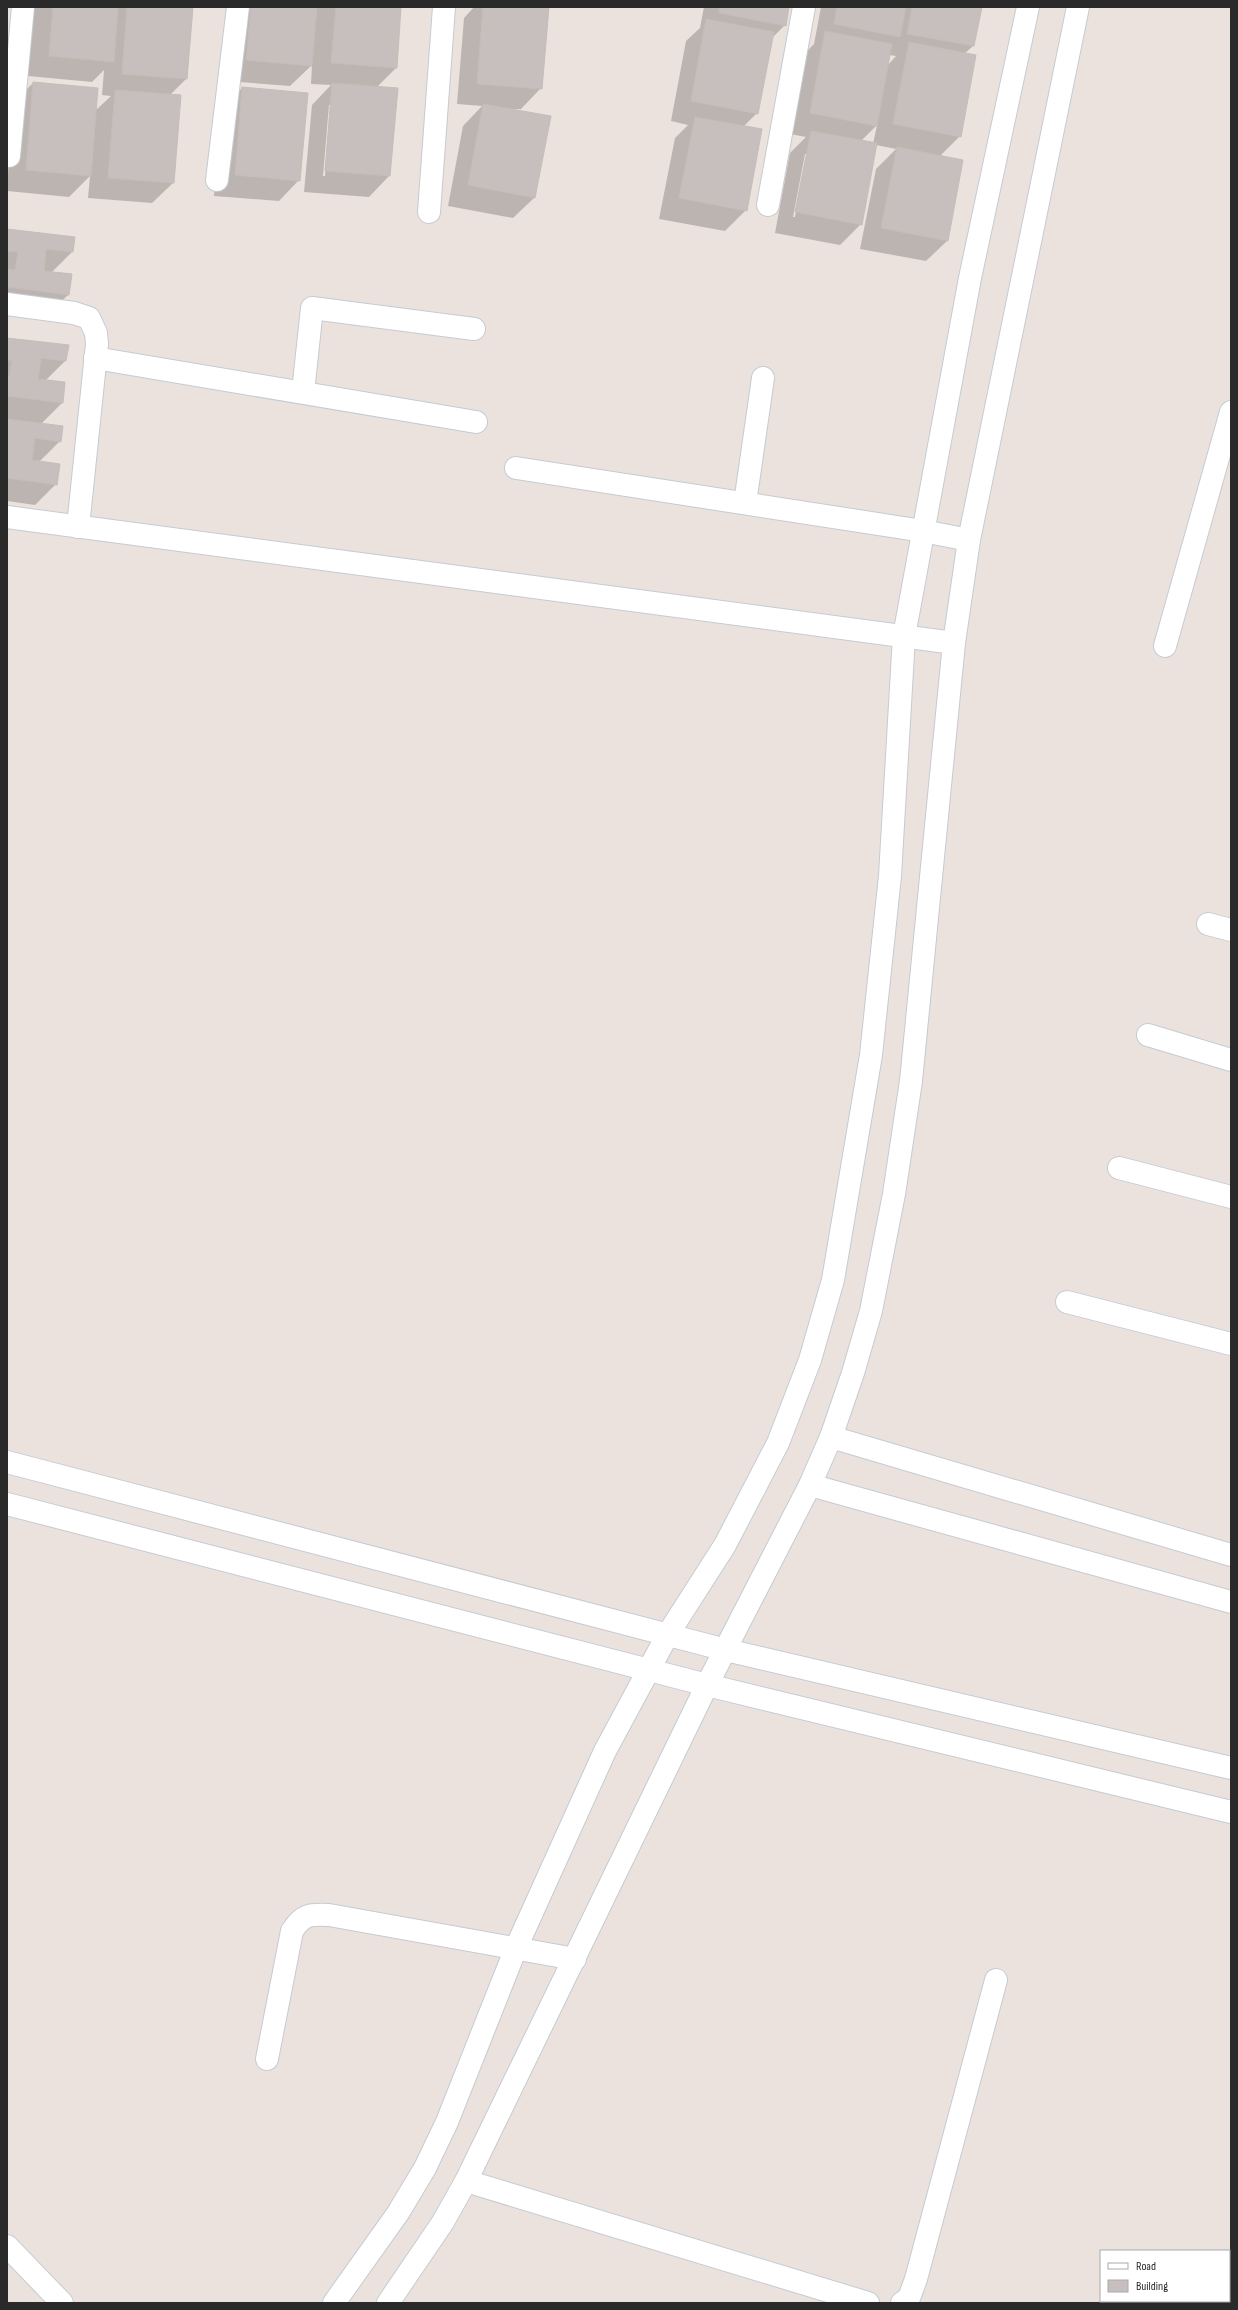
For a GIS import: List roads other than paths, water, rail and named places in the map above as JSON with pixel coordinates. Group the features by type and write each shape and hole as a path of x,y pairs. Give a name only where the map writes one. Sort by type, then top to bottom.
{"street":[{"path":"8,156 22,7"},
{"path":"217,180 238,7"},
{"path":"429,212 444,7"},
{"path":"768,205 804,7"},
{"path":"334,2303 398,2213 425,2168 447,2122 516,1948 606,1750 668,1634 725,1545 778,1443 810,1360 833,1280 872,1047 890,876 904,636 970,278 1028,7"},
{"path":"388,2303 443,2222 466,2181 707,1685 810,1485 831,1437 853,1374 871,1311 895,1186 911,1081 954,643 969,540 1078,7"},
{"path":"7,304 74,313 89,318 96,333 96,358 78,526"},
{"path":"302,392 312,308 474,329"},
{"path":"96,358 476,422"},
{"path":"745,503 763,378"},
{"path":"1165,646 1231,412"},
{"path":"516,468 923,531 969,540"},
{"path":"7,517 954,643"},
{"path":"1208,924 1231,930"},
{"path":"1148,1035 1231,1060"},
{"path":"1119,1168 1231,1197"},
{"path":"1067,1302 1231,1344"},
{"path":"831,1437 1231,1555"},
{"path":"7,1462 726,1650 1231,1768"},
{"path":"810,1485 1231,1602"},
{"path":"7,1504 707,1685 1231,1812"},
{"path":"267,2059 292,1930 300,1919 312,1914 329,1914 575,1959"},
{"path":"902,2303 909,2298 916,2279 996,1980"},
{"path":"466,2181 868,2303"},
{"path":"7,2246 62,2303"}]}
